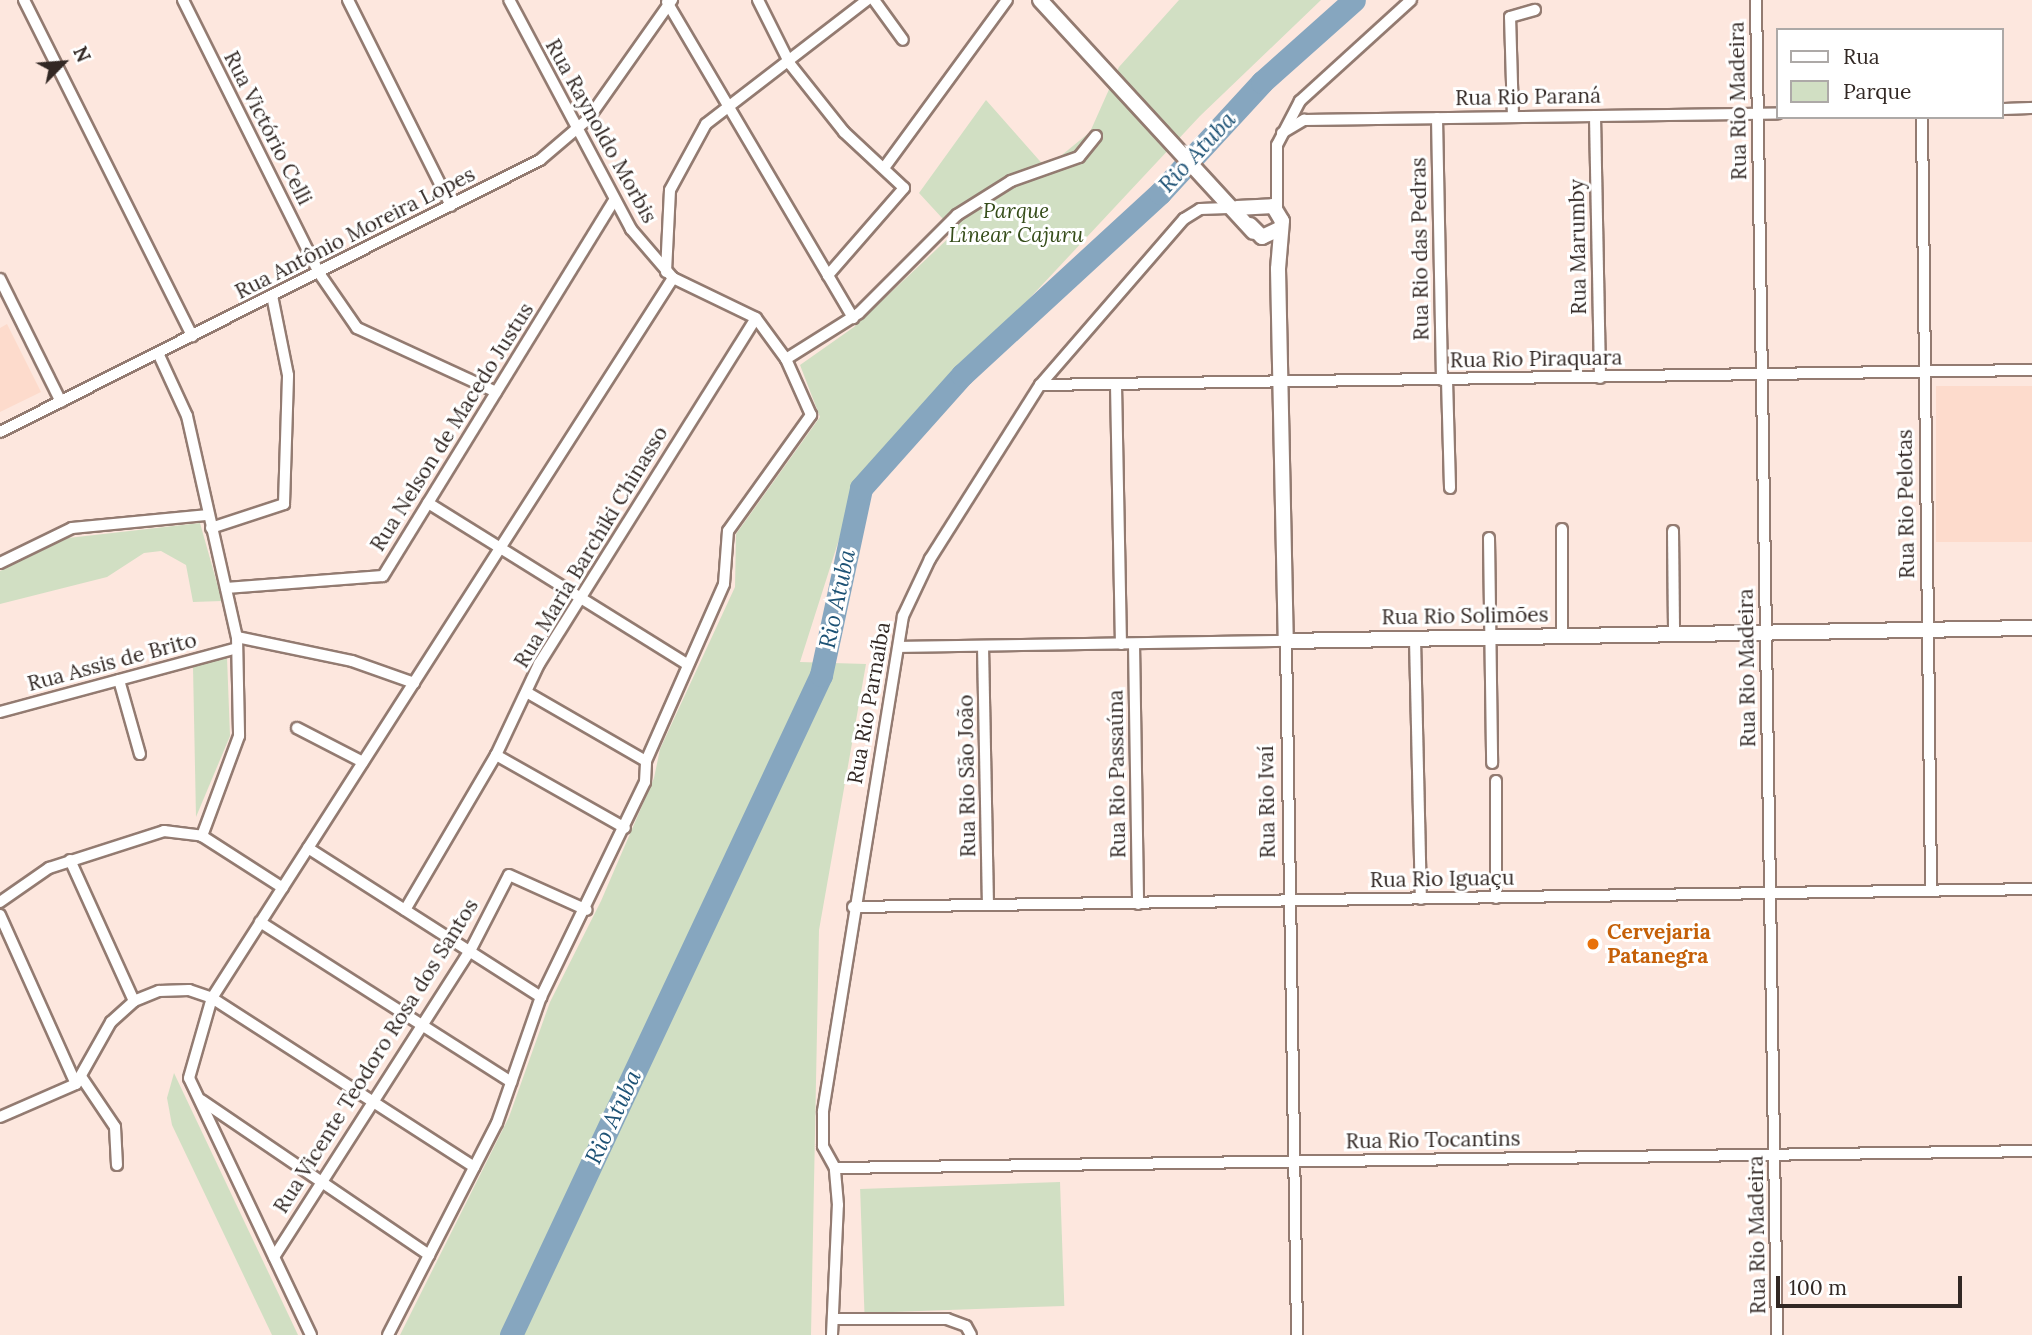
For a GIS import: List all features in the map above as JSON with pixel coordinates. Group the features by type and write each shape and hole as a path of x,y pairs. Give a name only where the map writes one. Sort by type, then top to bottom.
{"street":[{"path":"24,0 192,336"},
{"name":"Rua Victório Celli","path":"183,0 319,272 357,328 496,392"},
{"path":"348,0 451,206"},
{"name":"Rua Raynoldo Morbis","path":"509,0 576,133 614,201 670,275 756,318 786,359 811,415 731,526 724,584 688,665"},
{"path":"758,0 790,64 844,132 904,188 828,275"},
{"path":"311,1335 189,1078 212,998 501,548 670,275 670,190 706,124 790,64 867,0"},
{"path":"874,0 903,40"},
{"path":"884,169 1007,0"},
{"name":"Rua Rio Ivaí","path":"1040,0 1237,208 1278,269"},
{"path":"1237,208 1262,205 1277,209 1277,145 1282,133 1311,90 1411,0"},
{"name":"Rua Rio Madeira","path":"1756,0 1777,1335"},
{"path":"669,2 853,318"},
{"name":"Rua Antônio Moreira Lopes","path":"0,432 540,160 576,133 669,2"},
{"path":"1513,117 1510,17 1535,10"},
{"path":"2004,109 2032,108"},
{"name":"Rua Rio Paraná","path":"1282,133 1304,120 1776,113"},
{"name":"Rua Marumby","path":"1595,116 1600,378"},
{"name":"Rua Rio das Pedras","path":"1437,118 1444,380 1450,488"},
{"name":"Rua Rio Pelotas","path":"1922,119 1931,891"},
{"path":"786,359 853,318 957,215 1011,181 1079,157 1096,136"},
{"name":"Rua Nelson de Macedo Justus","path":"226,588 383,576 614,201"},
{"path":"1262,205 1251,213 1257,234 1281,228"},
{"name":"Rua Rio Parnaíba","path":"832,1335 835,1168 823,1146 823,1111 853,907 900,647 903,616 930,559 1040,384 1184,219 1209,207 1237,208"},
{"name":"Rua Rio Ivaí","path":"1277,209 1281,228 1278,269 1279,382 1286,641 1297,1335"},
{"path":"0,279 61,402"},
{"path":"211,528 284,504 288,375 272,296"},
{"name":"Rua Maria Barchiki Chinasso","path":"405,910 496,755 579,597 756,318"},
{"path":"158,353 187,416 226,588 235,643 239,736 202,836"},
{"name":"Rua Rio Piraquara","path":"1040,384 2032,370"},
{"path":"1116,385 1121,644"},
{"path":"388,1335 474,1167 511,1082 541,997 587,910 645,782 646,761 688,665 428,502"},
{"path":"0,563 72,528 208,515"},
{"path":"1562,529 1562,635"},
{"path":"1673,531 1674,634"},
{"path":"1489,538 1492,762"},
{"name":"Rua Rio Solimões","path":"900,647 2032,628"},
{"path":"1415,639 1421,899"},
{"name":"Rua Assis de Brito","path":"0,712 119,680 235,643 352,662 414,683"},
{"name":"Rua Rio Passaúna","path":"1134,644 1138,904"},
{"name":"Rua Rio São João","path":"984,646 988,905"},
{"path":"119,680 140,754"},
{"path":"528,693 646,761"},
{"path":"297,728 363,762"},
{"path":"496,755 625,828"},
{"path":"1496,781 1496,898"},
{"path":"0,902 70,860 153,832 202,836 283,888"},
{"path":"308,848 541,997"},
{"path":"70,860 134,1001"},
{"name":"Rua Vicente Teodoro Rosa dos Santos","path":"274,1257 470,951 509,875 587,910"},
{"name":"Rua Rio Iguaçu","path":"853,907 2032,889"},
{"path":"0,915 79,1081 115,1127 117,1165"},
{"path":"260,922 511,1082"},
{"path":"0,1117 79,1081 111,1022 134,1001 175,989 212,998 474,1167"},
{"path":"199,1098 429,1255"},
{"name":"Rua Rio Tocantins","path":"835,1168 2032,1151"},
{"path":"833,1319 947,1320 966,1326 971,1335"}],"shaded area":[{"path":"7,324 41,392 0,412 0,328"},
{"path":"1936,386 2032,386 2032,542 1936,542"}],"green space":[{"name":"Parque Linear Cajuru","path":"1179,0 1321,0 1200,116 857,483 800,662 866,664 819,930 811,1335 400,1335 509,1117 550,1002 601,901 654,778 660,749 735,587 736,534 820,417 800,365 854,327 955,232 919,193 986,100 1046,168 1090,132 1119,67"},
{"path":"200,523 222,601 193,602 186,565 161,551 144,553 107,577 0,604 0,571 68,538"},
{"path":"227,657 230,736 196,817 193,667"},
{"path":"174,1073 298,1335 272,1335 172,1125 167,1098"},
{"path":"1060,1182 1064,1306 864,1313 860,1189"}],"waterway":[{"name":"Rio Atuba","path":"511,1335 821,675 861,488 962,375 1160,193 1262,82 1354,0"}],"place":[{"name":"Cervejaria Patanegra","path":"1593,944"}]}
